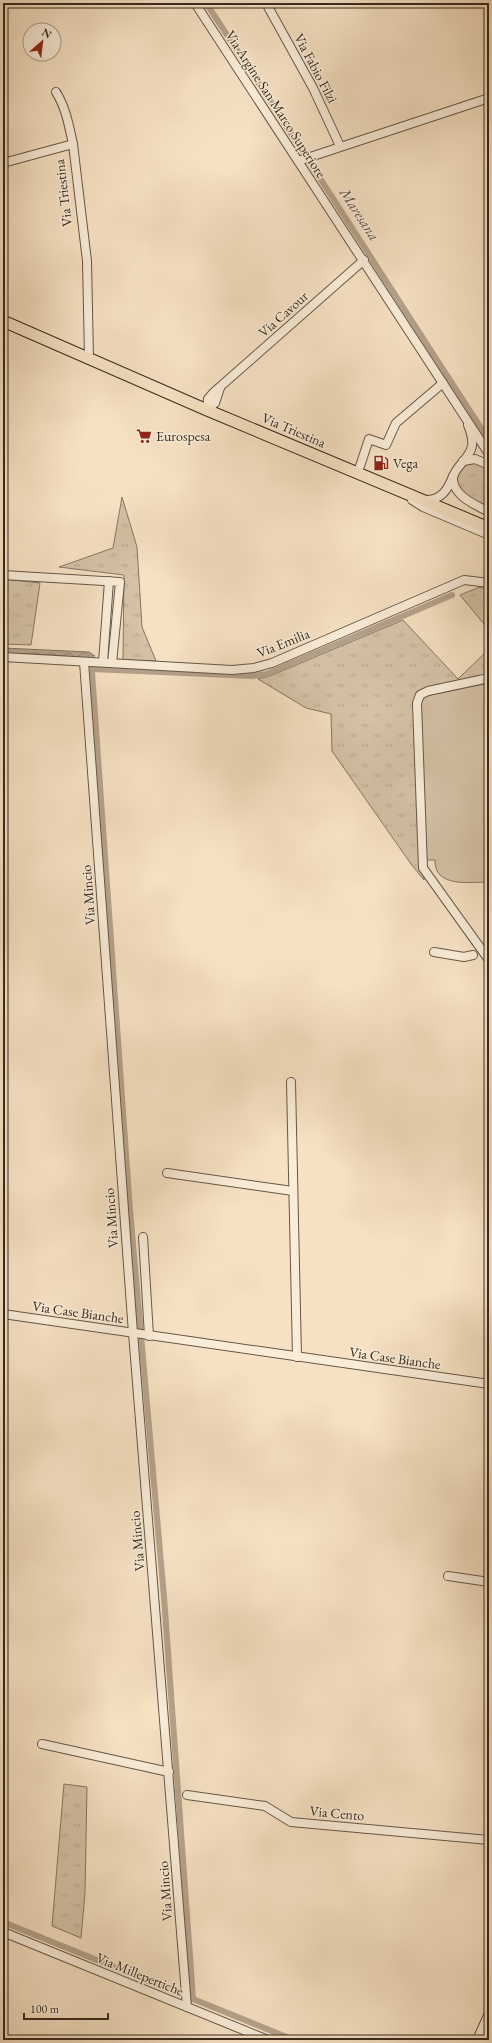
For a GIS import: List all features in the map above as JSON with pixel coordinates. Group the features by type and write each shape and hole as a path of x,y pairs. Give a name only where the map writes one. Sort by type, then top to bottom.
{"main road":[{"name":"Via Triestina","path":"3,321 207,410 489,528"}],"street":[{"name":"Via Argine San Marco Superiore","path":"195,3 300,160 489,454"},
{"name":"Via Fabio Filzi","path":"266,3 312,88 340,146"},
{"name":"Via Triestina","path":"56,92 62,102 68,119 73,144 87,261 89,358"},
{"path":"300,160 489,98"},
{"name":"Via Triestina","path":"3,163 73,144"},
{"name":"Via Cavour","path":"207,410 215,402 220,388 364,260"},
{"path":"358,472 369,439 386,444 396,423 443,383"},
{"path":"424,500 435,499 443,495 451,483 456,468 463,461 472,446 467,420"},
{"path":"463,461 475,459 489,465"},
{"path":"454,475 456,487 461,495 489,512"},
{"path":"382,482 423,507 489,536"},
{"path":"3,575 120,582 112,662"},
{"name":"Via Emilia","path":"3,657 224,669 254,668 272,663 464,580 489,583"},
{"path":"103,662 109,581"},
{"name":"Via Mincio","path":"89,662 141,1334 169,1772 187,2004"},
{"path":"489,678 428,691 420,695 417,703 423,868 426,876 489,960"},
{"path":"434,952 464,957 473,955"},
{"path":"291,1082 297,1356"},
{"path":"167,1173 294,1191"},
{"path":"141,1334 143,1237"},
{"name":"Via Case Bianche","path":"3,1314 489,1384"},
{"path":"448,1576 489,1582"},
{"path":"42,1744 169,1772"},
{"name":"Via Cento","path":"187,1795 265,1806 291,1822 489,1840"},
{"name":"Via Millepertiche","path":"3,1932 187,2004 268,2040"},
{"path":"477,2040 489,2013"}],"green space":[{"path":"477,462 489,469 489,510 467,497 457,484 457,474 464,465"},
{"path":"122,497 137,547 142,627 156,661 123,660 124,575 59,567 113,548"},
{"path":"3,579 40,583 31,645 3,644"},
{"path":"480,587 489,590 489,630 460,595"},
{"path":"403,620 458,679 489,649 489,682 424,694 420,700 424,880 411,864 332,751 331,714 306,708 258,679 270,676"},
{"path":"89,662 137,1329 135,1329 87,669"},
{"path":"489,683 489,882 454,882 440,875 436,869 435,860 425,860 421,701 426,696"},
{"path":"135,1333 137,1334 174,1793 172,1793"},
{"path":"64,1784 87,1787 85,1893 81,1938 52,1926"}],"water":[{"path":"3,648 89,652 95,656 93,656 93,658 3,652"}],"waterway":[{"name":"Maresana","path":"206,3 489,440"},
{"path":"92,669 252,676 267,674 452,595"},
{"path":"3,652 21,653"},
{"path":"91,658 130,1210 164,1597 193,1998"},
{"path":"3,1922 294,2040"}],"place":[{"name":"Eurospesa","path":"144,436"},
{"name":"Vega","path":"381,463"}]}
